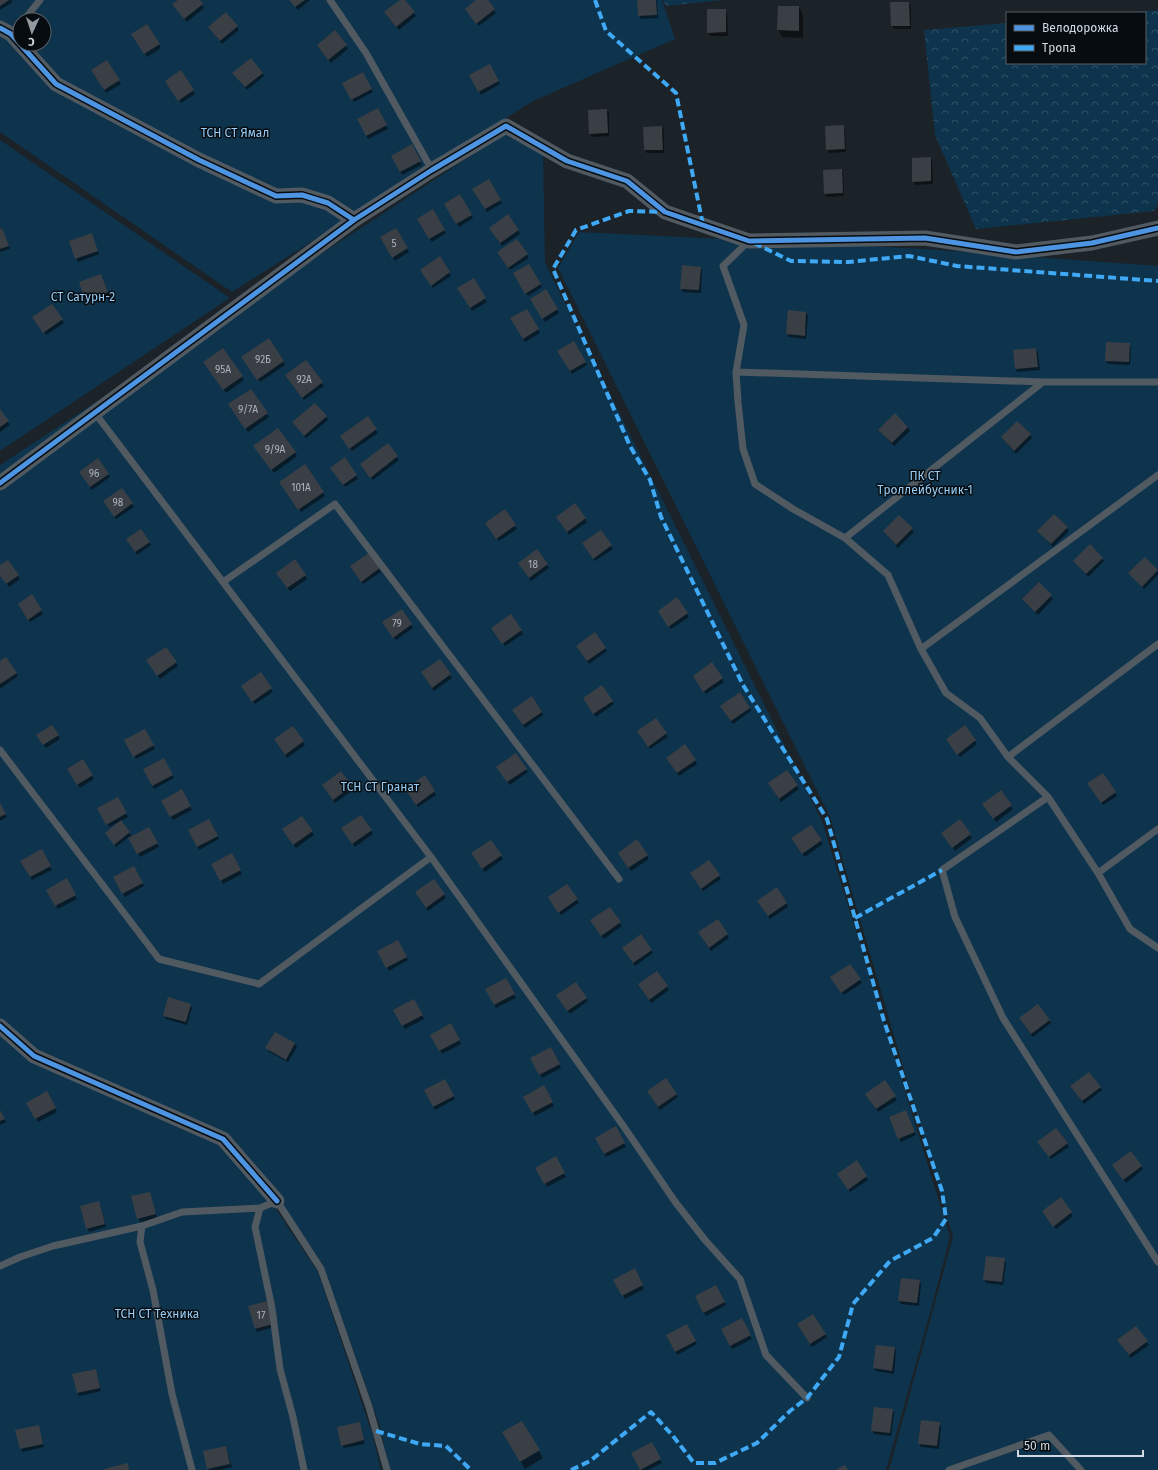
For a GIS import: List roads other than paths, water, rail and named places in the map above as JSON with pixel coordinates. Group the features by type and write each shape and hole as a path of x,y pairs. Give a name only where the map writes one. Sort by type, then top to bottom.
{"street":[{"path":"10,29 56,84 199,160 276,196 302,194 328,203 354,220"},
{"path":"0,483 354,220 432,170 506,126 567,161 627,181 665,212 749,240 925,238 1016,252 1092,243 1158,228"},
{"path":"0,1026 34,1056 222,1139 277,1201"}],"lane":[{"path":"30,12 40,0"},
{"path":"330,0 366,53 432,170"},
{"path":"0,24 10,29"},
{"path":"749,240 723,266 744,325 736,372 743,449 756,484 793,510 845,538 888,575 921,649 946,693 980,718 1008,757 1048,797 1098,873 1130,929 1158,948"},
{"path":"736,372 1043,382 1158,382"},
{"path":"845,538 1043,382"},
{"path":"95,413 431,857 622,1124 676,1204 705,1240 740,1279 766,1355 807,1398"},
{"path":"921,649 1158,475"},
{"path":"223,582 335,504 619,879"},
{"path":"1008,757 1158,644"},
{"path":"0,750 160,959 259,984 431,857"},
{"path":"1048,797 942,870 955,917 1003,1018 1158,1262"},
{"path":"1098,873 1158,829"},
{"path":"0,1266 20,1257 53,1246 142,1226 182,1212 260,1208 277,1201 320,1269 369,1407 387,1470"},
{"path":"260,1208 255,1227 272,1308 280,1369 293,1416 304,1470"},
{"path":"142,1226 140,1242 153,1290 172,1394 192,1470"},
{"path":"949,1470 1048,1435 1081,1470"}],"park label":[{"name":"ТСН СТ Ямал","path":"235,133"},
{"name":"СТ Сатурн-2","path":"83,297"},
{"name":"ПК СТ Троллейбусник-1","path":"925,483"},
{"name":"ТСН СТ Гранат","path":"380,787"},
{"name":"ТСН СТ Техника","path":"157,1314"}]}
